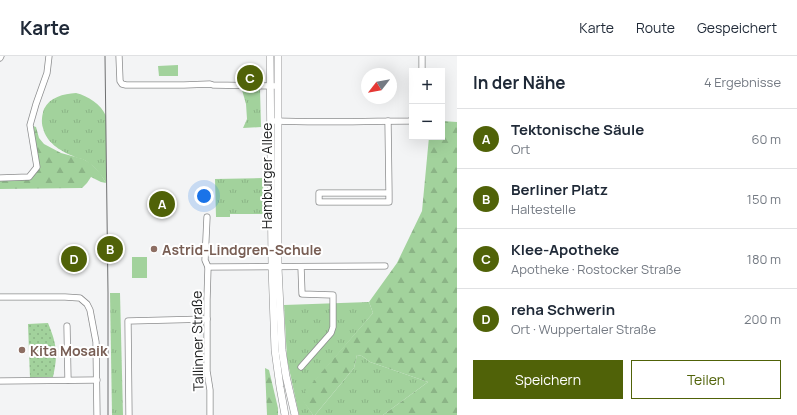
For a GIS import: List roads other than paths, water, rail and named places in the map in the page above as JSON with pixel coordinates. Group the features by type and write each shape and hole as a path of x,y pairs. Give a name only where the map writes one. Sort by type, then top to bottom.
{"street":[{"path":"0,178 29,177 37,167 30,125 47,73 49,56"},
{"path":"119,56 120,81 122,84 126,85 210,84 278,86"},
{"name":"Hamburger Allee","path":"270,56 270,121 275,267 282,350 295,415"},
{"name":"Hamburger Allee","path":"278,56 279,121 275,267 275,350 285,415"},
{"path":"422,56 422,68"},
{"path":"270,121 409,121"},
{"path":"388,121 389,193 389,202 319,202 319,193 389,193"},
{"name":"Tallinner Straße","path":"207,217 207,370 210,390 210,415"},
{"path":"301,266 302,294 333,295 333,327 331,333 301,367"},
{"path":"208,267 385,266"},
{"path":"0,297 80,298 87,304 90,310 96,342 97,415"},
{"path":"129,415 128,321 207,319"},
{"path":"67,326 68,380"},
{"path":"0,381 97,380"}],"tram line":[{"path":"105,56 108,415"}],"place":[{"name":"Klee-Apotheke","path":"250,78"},
{"name":"Tektonische Säule","path":"162,204"},
{"name":"Berliner Platz","path":"110,249"},
{"name":"Astrid-Lindgren-Schule","path":"154,249"},
{"name":"reha Schwerin","path":"74,259"},
{"name":"Kita Mosaik","path":"22,350"}]}
